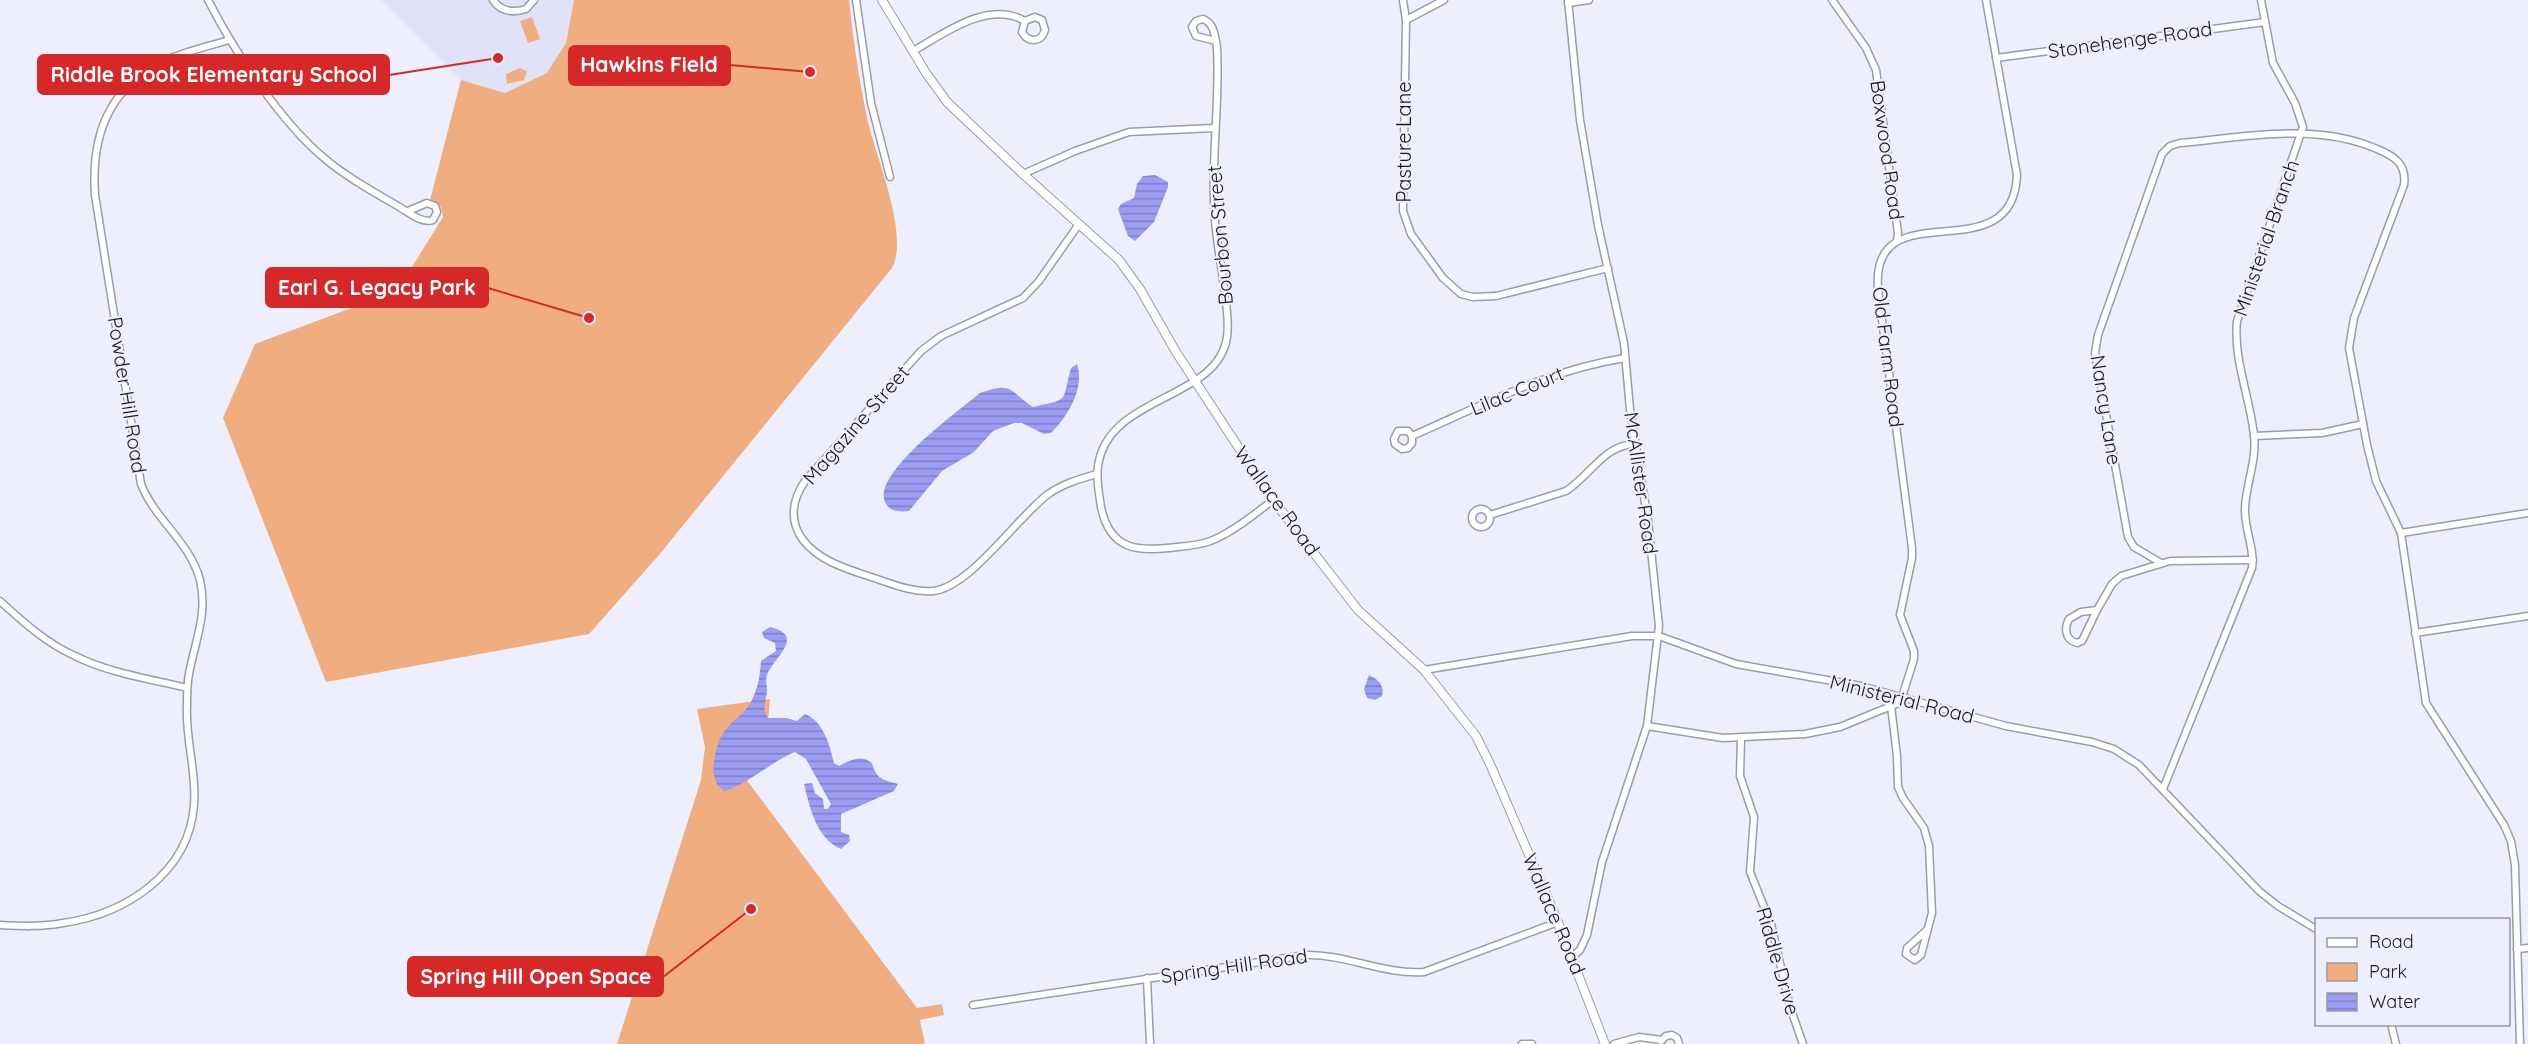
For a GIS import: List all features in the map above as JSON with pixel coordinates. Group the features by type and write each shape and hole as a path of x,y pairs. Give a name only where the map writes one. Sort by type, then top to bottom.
{"street":[{"path":"208,0 229,40 298,134 347,175 408,212"},
{"path":"493,0 500,9 511,11 526,9 534,0"},
{"path":"856,0 871,104 890,177"},
{"name":"Wallace Road","path":"882,0 947,102 1023,174 1107,247 1130,274 1166,337 1273,500 1358,610 1424,670 1465,721 1482,747 1558,922 1605,1044"},
{"name":"Pasture Lane","path":"1403,0 1406,20 1403,212 1411,234 1443,278 1461,294 1485,298 1608,268"},
{"path":"1406,20 1444,0"},
{"path":"1568,1 1589,0"},
{"name":"Boxwood Road","path":"1832,0 1866,48 1876,70 1898,233 1897,241"},
{"path":"1897,241 1913,236 1989,224 1999,219 2012,202 2017,175 1986,0"},
{"name":"Ministerial Branch","path":"2163,789 2248,579 2253,560 2245,511 2254,452 2254,436 2238,345 2237,321 2302,133 2300,114 2273,63 2261,0"},
{"name":"McAllister Road","path":"1568,1 1580,120 1622,331 1634,444 1648,521 1659,636 1647,726 1602,862 1587,935 1580,950 1572,957"},
{"path":"913,51 969,20 989,12 1012,14 1025,21"},
{"name":"Stonehenge Road","path":"1996,58 2265,22"},
{"name":"Powder Hill Road","path":"0,925 59,924 101,914 149,888 174,862 189,831 194,804 186,712 187,688 203,618 200,582 186,549 152,506 141,484 95,195 94,165 101,129 117,100 130,85 159,64 229,40"},
{"name":"Bourbon Street","path":"1195,381 1211,367 1223,350 1227,338 1226,303 1214,203 1216,41"},
{"path":"1023,174 1075,151 1129,132 1214,128"},
{"path":"2302,133 2336,135 2360,142 2396,158 2402,169 2404,185 2358,306 2349,336 2349,348 2377,486 2401,533 2422,686 2428,709 2504,825 2511,841 2515,865 2520,1044"},
{"name":"Nancy Lane","path":"2162,563 2134,548 2128,537 2095,353 2098,335 2160,159 2170,146 2197,141 2302,133"},
{"name":"Magazine Street","path":"1079,224 1040,281 1023,298 941,336 921,351 805,481 794,502 793,514 804,542 828,560 896,585 931,592 943,589 959,580 1046,496 1066,484 1097,474"},
{"name":"Old Farm Road","path":"1897,241 1882,259 1878,281 1912,548 1912,558 1900,610 1901,620 1914,655 1902,697"},
{"name":"Lilac Court","path":"1412,436 1556,374 1594,363 1625,358"},
{"path":"1195,381 1167,395 1122,423 1106,442 1099,459 1097,474 1102,512 1111,534 1120,543 1143,549 1167,549 1209,542 1273,500"},
{"path":"2254,436 2316,434 2363,424"},
{"path":"1490,515 1566,491 1576,485 1610,451 1620,445 1634,444"},
{"path":"2401,533 2528,513"},
{"path":"2097,610 2080,612 2069,619 2067,632 2072,642 2082,641 2097,610 2117,578 2177,560 2253,560"},
{"path":"0,601 46,640 77,658 106,668 187,688"},
{"path":"2415,633 2528,616"},
{"name":"Ministerial Road","path":"1424,670 1632,636 1659,636 1736,664 1836,681 2014,728 2103,745 2130,758 2163,789 2259,891 2278,906 2315,928"},
{"path":"1647,726 1723,738 1828,731 1891,706 1902,697"},
{"path":"1891,706 1898,756 1898,787 1921,823 1928,840 1932,907 1928,929 1921,955 1915,960 1910,958 1906,954 1907,948 1928,929"},
{"name":"Riddle Drive","path":"1741,738 1740,776 1754,817 1750,872 1772,924 1790,1007 1803,1044"},
{"name":"Spring Hill Road","path":"973,1005 1309,954 1330,956 1400,971 1424,972 1558,922"},
{"path":"2517,949 2528,948"},
{"path":"1147,978 1150,1044"},
{"path":"2392,1026 2396,1044"},
{"path":"1614,1044 1639,1037 1661,1042 1666,1036 1672,1035 1677,1038 1679,1044"},
{"path":"1522,1044 1532,1044"}],"shaded area":[{"path":"381,0 574,0 566,43 547,73 505,93 461,80"}],"green space":[{"path":"574,0 849,0 856,59 867,118 894,216 897,236 892,268 659,555 589,634 326,682 223,418 255,344 397,291 443,217 441,207 430,200 461,80 505,93 547,73 566,43"},
{"path":"532,17 540,39 528,43 520,21"},
{"path":"520,68 527,71 524,80 507,84 506,74"},
{"path":"770,699 766,744 740,771 917,1008 942,1004 944,1015 920,1020 925,1044 617,1044 701,780 705,747 697,709"}],"water":[{"path":"1155,175 1168,182 1168,187 1154,222 1135,241 1128,236 1118,209 1121,204 1134,198 1137,184 1143,176"},
{"path":"1077,364 1079,383 1077,392 1069,410 1051,433 1044,434 1022,423 1014,423 993,431 974,452 942,471 909,511 895,511 889,508 885,502 885,490 892,475 904,459 938,427 980,393 1005,388 1033,407 1054,402 1065,394 1071,368"},
{"path":"770,627 780,631 787,640 786,646 767,675 764,708 768,718 786,718 797,721 805,714 811,717 817,722 828,741 834,763 839,766 860,758 868,760 881,778 898,784 894,791 841,814 841,832 849,835 850,841 841,849 826,838 815,821 804,784 812,783 815,793 823,799 824,809 828,809 831,804 806,759 795,752 725,791 716,782 714,758 721,737 751,702 758,682 761,661 776,651 775,643 764,638 762,632"},
{"path":"1369,675 1382,686 1382,696 1375,700 1367,698 1364,689"}],"place":[{"name":"Riddle Brook Elementary School","path":"498,58"},
{"name":"Hawkins Field","path":"810,72"},
{"name":"Earl G. Legacy Park","path":"589,318"},
{"name":"Spring Hill Open Space","path":"751,909"}]}
